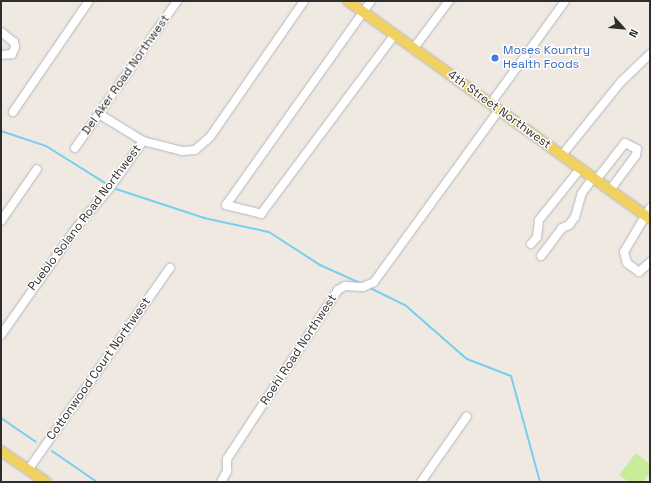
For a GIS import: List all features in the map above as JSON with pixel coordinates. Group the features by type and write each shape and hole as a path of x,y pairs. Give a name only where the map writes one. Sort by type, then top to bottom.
{"main road":[{"name":"4th Street Northwest","path":"348,1 580,169 648,214"},
{"path":"1,451 46,482"}],"street":[{"path":"13,112 89,1"},
{"name":"Del Aker Road Northwest","path":"76,148 177,1"},
{"name":"Pueblo Solano Road Northwest","path":"1,335 73,233 109,189 143,141 182,151 195,150 205,142 304,1"},
{"path":"371,1 364,13 226,205 261,214 395,34"},
{"path":"414,48 449,1"},
{"path":"490,103 565,1"},
{"path":"1,32 14,42 15,46 12,54 1,55"},
{"path":"562,156 621,82 650,54"},
{"name":"Roehl Road Northwest","path":"222,482 227,471 228,459 338,290 345,286 363,288 374,282 499,110"},
{"path":"100,114 143,141"},
{"path":"541,256 562,228 570,225 575,217 582,193 625,143 637,149 636,155 610,190"},
{"path":"1,221 37,169"},
{"path":"531,244 537,237 539,220 580,169"},
{"path":"648,214 624,252 627,263 639,272 650,262"},
{"name":"Cottonwood Court Northwest","path":"28,470 170,268"},
{"path":"420,482 467,416"}],"green space":[{"path":"636,453 650,464 650,472 643,482 629,482 619,475"}],"waterway":[{"path":"1,131 46,146 105,183"},
{"path":"116,189 204,218 269,232 320,265 362,284"},
{"path":"370,288 405,305 467,359 511,376 540,482"},
{"path":"1,418 36,442"},
{"path":"52,451 97,482"}],"place":[{"name":"Moses Kountry Health Foods","path":"495,58"}]}
